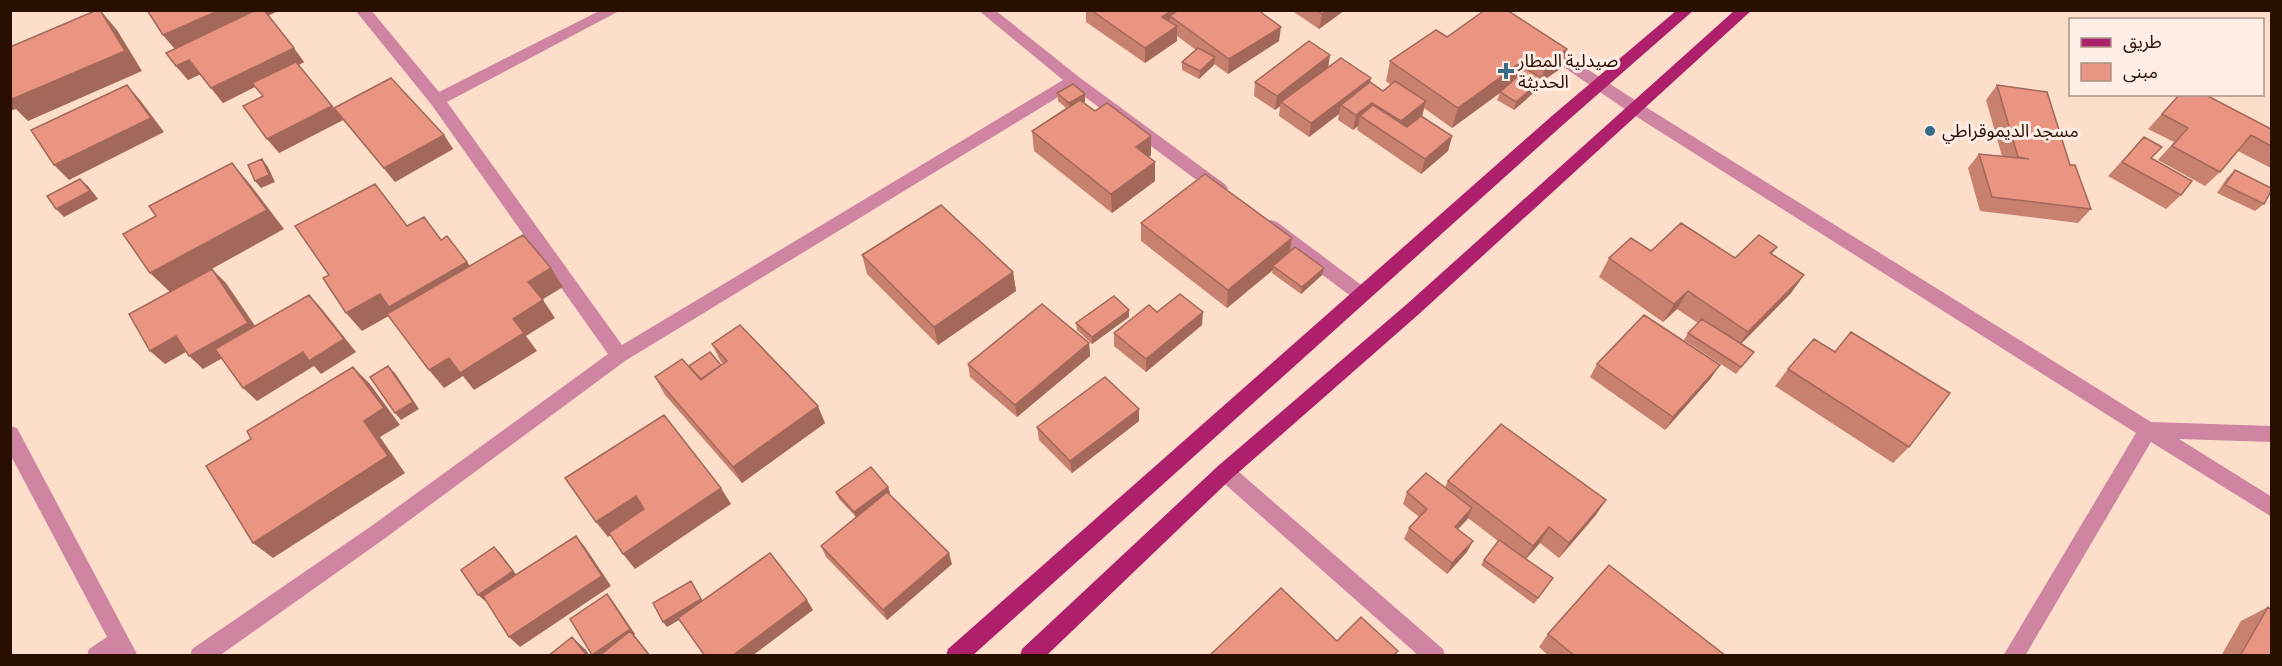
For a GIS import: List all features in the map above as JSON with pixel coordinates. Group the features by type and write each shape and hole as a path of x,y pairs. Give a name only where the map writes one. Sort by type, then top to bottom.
{"main road":[{"path":"956,656 1600,84 1687,10"},
{"path":"1030,656 1225,472 1421,301 1745,10"}],"street":[{"path":"362,10 437,99 619,356"},
{"path":"437,99 614,10"},
{"path":"985,10 1074,81 1238,202"},
{"path":"1534,39 1635,108 2271,508"},
{"path":"201,656 377,533 619,356 1074,81"},
{"path":"1257,217 1362,295"},
{"path":"2148,430 2271,434"},
{"path":"2013,656 2148,430"},
{"path":"10,434 124,648 97,656"},
{"path":"1225,472 1435,656"}],"building":[{"path":"100,10 125,51 10,100 10,47"},
{"path":"147,10 220,10 163,35"},
{"path":"256,10 264,10 294,48 211,88 189,60 176,66 166,53"},
{"path":"1091,10 1172,10 1162,17 1177,26 1145,48"},
{"path":"1179,10 1258,10 1281,27 1229,59 1170,16"},
{"path":"1485,10 1507,10 1567,49 1546,65 1531,55 1458,108 1390,61 1436,30 1447,37"},
{"path":"1309,41 1330,55 1277,96 1255,82"},
{"path":"1198,48 1215,57 1200,71 1182,62"},
{"path":"1341,58 1371,78 1311,123 1281,102"},
{"path":"296,62 332,106 267,139 243,106 263,96 252,83"},
{"path":"1526,69 1543,79 1516,102 1500,92"},
{"path":"391,78 444,135 384,168 334,108"},
{"path":"1395,81 1426,101 1401,121 1372,103 1356,115 1341,105 1370,82 1383,91"},
{"path":"1073,84 1085,94 1069,103 1057,93"},
{"path":"127,85 151,118 54,165 31,130"},
{"path":"1997,85 2047,92 2070,165 2075,165 2091,209 1992,197 1979,154 2029,159 2018,157"},
{"path":"2178,96 2208,96 2271,129 2271,146 2251,135 2220,172 2172,146 2188,128 2162,114"},
{"path":"1080,100 1095,111 1107,103 1151,136 1136,147 1155,162 1111,194 1032,131"},
{"path":"1373,105 1407,127 1421,116 1452,136 1425,159 1360,116"},
{"path":"2144,137 2162,147 2151,158 2192,181 2181,195 2122,162"},
{"path":"262,159 269,175 255,181 248,165"},
{"path":"232,163 267,210 150,273 123,234 156,216 149,206"},
{"path":"2235,170 2271,188 2264,204 2225,185"},
{"path":"1205,174 1292,238 1228,290 1141,223"},
{"path":"80,179 90,191 56,209 47,196"},
{"path":"375,184 407,226 424,217 441,240 447,236 467,262 389,307 380,294 346,313 323,278 329,275 295,226"},
{"path":"941,205 1013,272 934,327 862,255"},
{"path":"1681,223 1735,258 1759,235 1777,247 1770,253 1804,275 1748,332 1688,291 1674,304 1609,258 1631,238 1651,251"},
{"path":"523,235 551,268 528,282 543,300 513,319 524,333 460,373 449,358 429,370 387,314"},
{"path":"1295,247 1324,268 1302,287 1273,266"},
{"path":"212,269 248,323 189,356 176,336 150,351 129,314"},
{"path":"1180,294 1203,312 1146,359 1114,333 1149,305 1157,312"},
{"path":"309,295 344,339 309,361 303,352 243,388 215,349"},
{"path":"1114,296 1129,310 1092,337 1076,323"},
{"path":"1042,304 1089,343 1015,405 968,364"},
{"path":"1644,315 1720,365 1673,417 1597,364"},
{"path":"1702,319 1754,352 1741,367 1688,333"},
{"path":"740,325 818,406 733,467 655,377 682,359 701,380 727,361 712,344"},
{"path":"1851,332 1950,393 1909,447 1788,369 1814,339 1835,352"},
{"path":"710,352 721,365 701,379 689,366"},
{"path":"388,366 413,402 395,413 370,377"},
{"path":"353,367 384,408 364,421 388,456 253,543 206,466 251,439 247,431"},
{"path":"1105,377 1139,409 1070,461 1037,427"},
{"path":"664,415 721,488 623,554 609,533 644,509 636,496 596,522 565,478"},
{"path":"1501,424 1606,500 1569,543 1549,527 1533,546 1448,481"},
{"path":"871,467 888,487 854,512 836,492"},
{"path":"1426,473 1472,508 1455,527 1473,541 1452,563 1409,528 1427,509 1407,492"},
{"path":"887,492 949,553 883,610 821,546"},
{"path":"576,536 602,576 509,637 483,596"},
{"path":"1499,540 1553,578 1538,598 1484,560"},
{"path":"494,547 513,571 478,595 461,570"},
{"path":"770,553 807,600 732,656 705,656 678,618"},
{"path":"1609,565 1726,656 1575,656 1548,634"},
{"path":"691,581 701,599 663,622 653,603"},
{"path":"1281,588 1337,641 1361,617 1398,651 1393,656 1209,656"},
{"path":"607,594 630,629 592,655 570,619"},
{"path":"2268,607 2271,610 2271,656 2240,656"},
{"path":"630,631 650,656 599,656"},
{"path":"572,637 587,656 548,656"}],"place":[{"name":"صيدلية المطار الحديثة","path":"1506,71"},
{"name":"مسجد الديموقراطي","path":"1930,131"}]}
